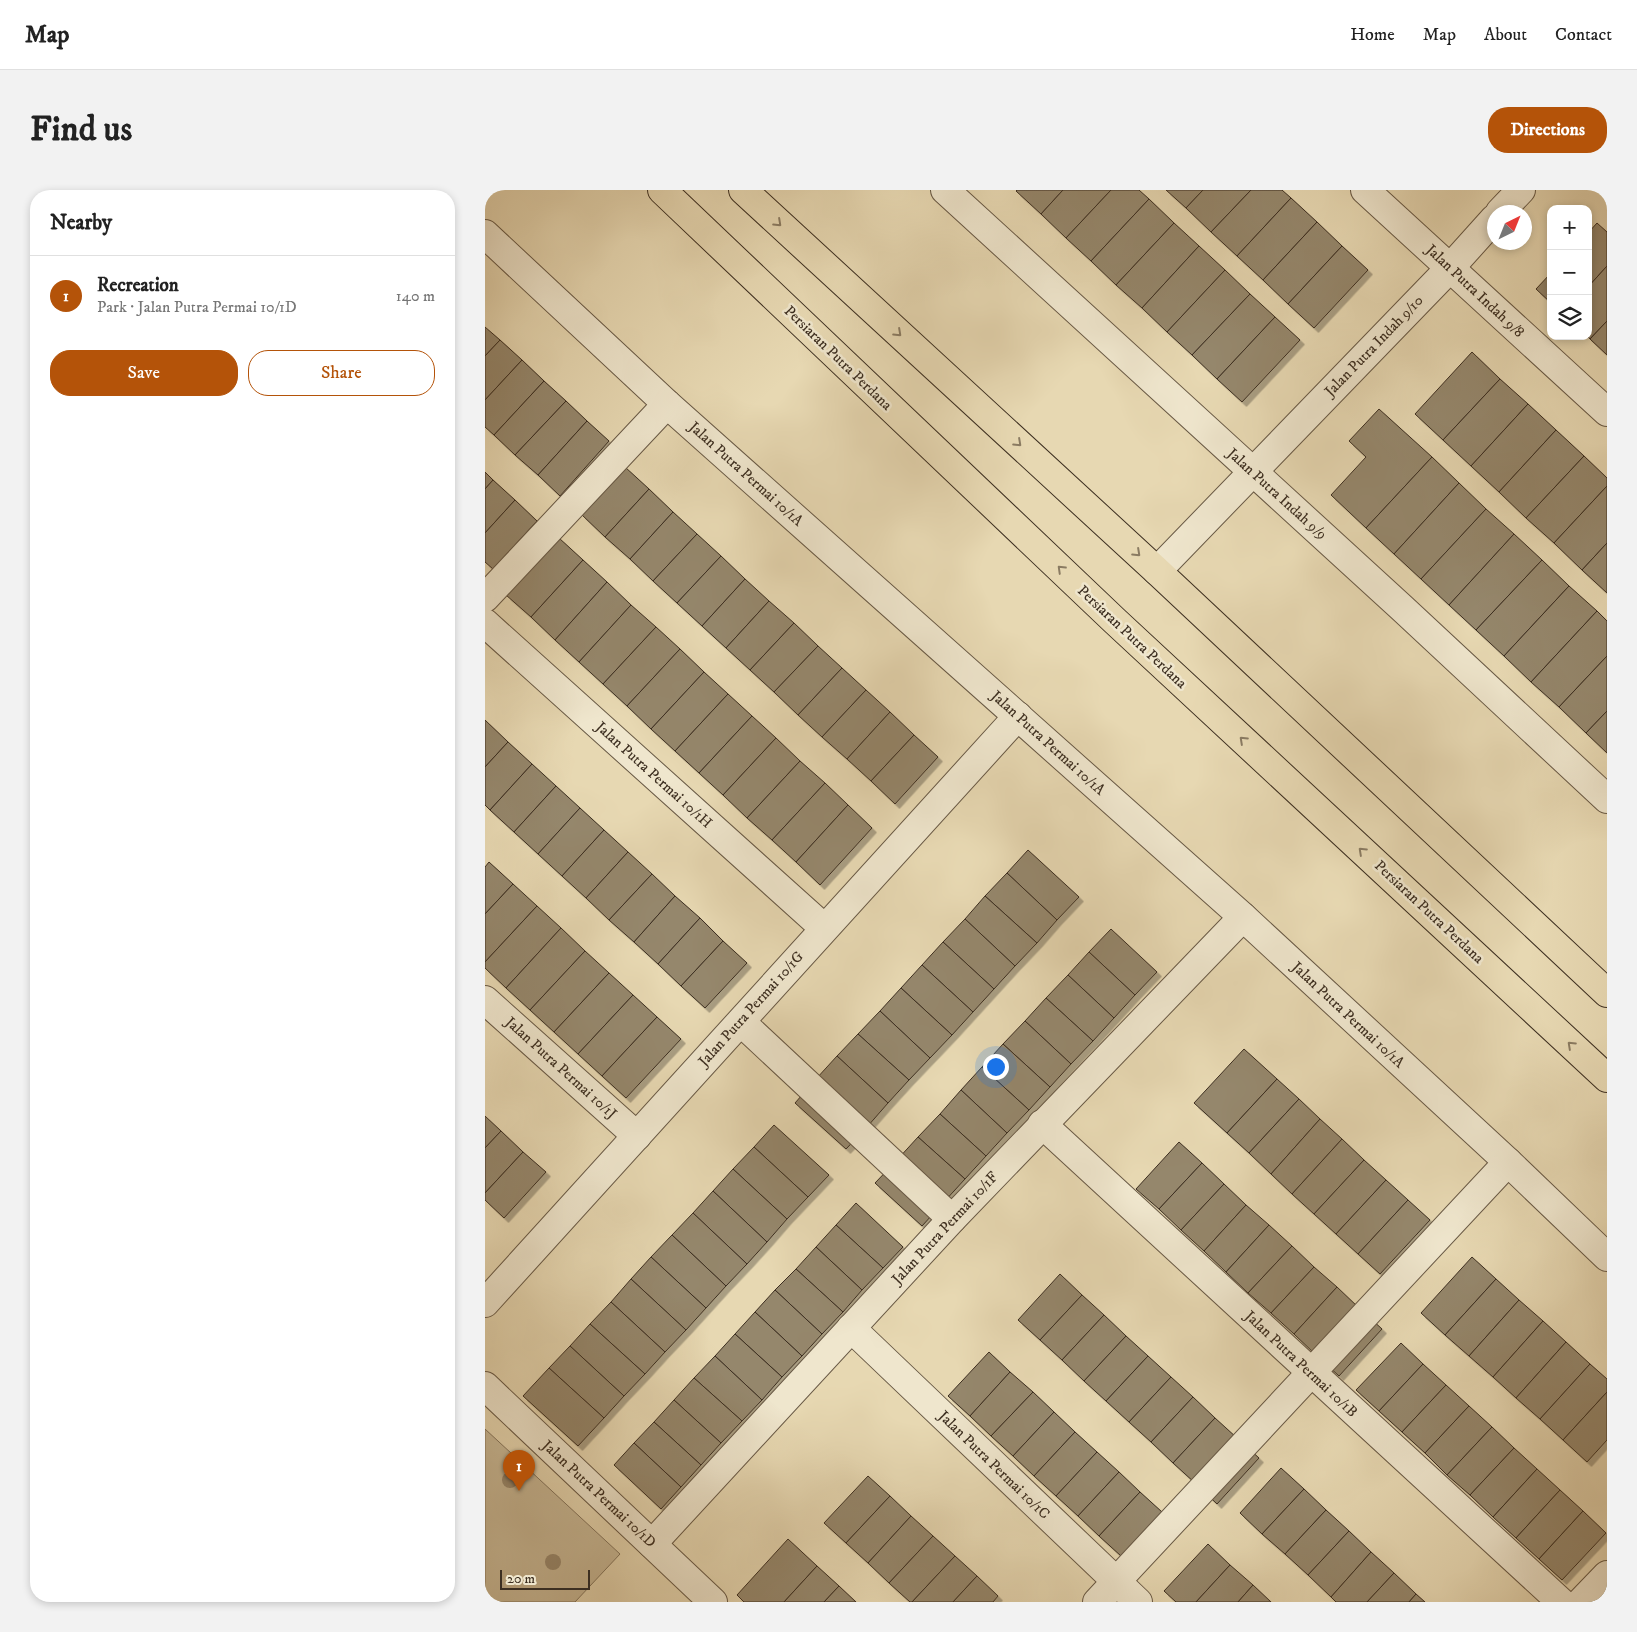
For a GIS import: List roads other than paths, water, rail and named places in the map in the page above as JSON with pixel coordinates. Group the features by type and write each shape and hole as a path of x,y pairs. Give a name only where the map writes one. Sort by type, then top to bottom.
{"main road":[{"name":"Persiaran Putra Perdana","path":"662,190 1115,621 1607,1078"},
{"path":"743,190 1157,571 1607,993"}],"street":[{"name":"Jalan Putra Indah 9/9","path":"945,190 1402,608 1607,799"},
{"name":"Jalan Putra Indah 9/8","path":"1365,190 1607,412"},
{"path":"1507,205 1521,190"},
{"name":"Jalan Putra Indah 9/10","path":"1157,571 1487,228"},
{"name":"Jalan Putra Permai 10/1A","path":"485,234 667,404 1243,917 1607,1257"},
{"path":"485,598 667,404"},
{"name":"Jalan Putra Permai 10/1H","path":"485,623 824,928"},
{"name":"Jalan Putra Permai 10/1G","path":"485,1303 824,928 1019,716"},
{"name":"Jalan Putra Permai 10/1F","path":"652,1544 1042,1124 1243,917"},
{"name":"Jalan Putra Permai 10/1J","path":"485,1000 637,1136"},
{"path":"741,1022 953,1219"},
{"name":"Jalan Putra Permai 10/1B","path":"1042,1124 1311,1374 1561,1602"},
{"path":"1097,1602 1507,1162"},
{"name":"Jalan Putra Permai 10/1C","path":"851,1328 1138,1602"},
{"name":"Jalan Putra Permai 10/1D","path":"485,1386 713,1602"},
{"path":"1581,1602 1607,1575"}],"place":[{"name":"Recreation","path":"519,1491"}]}
